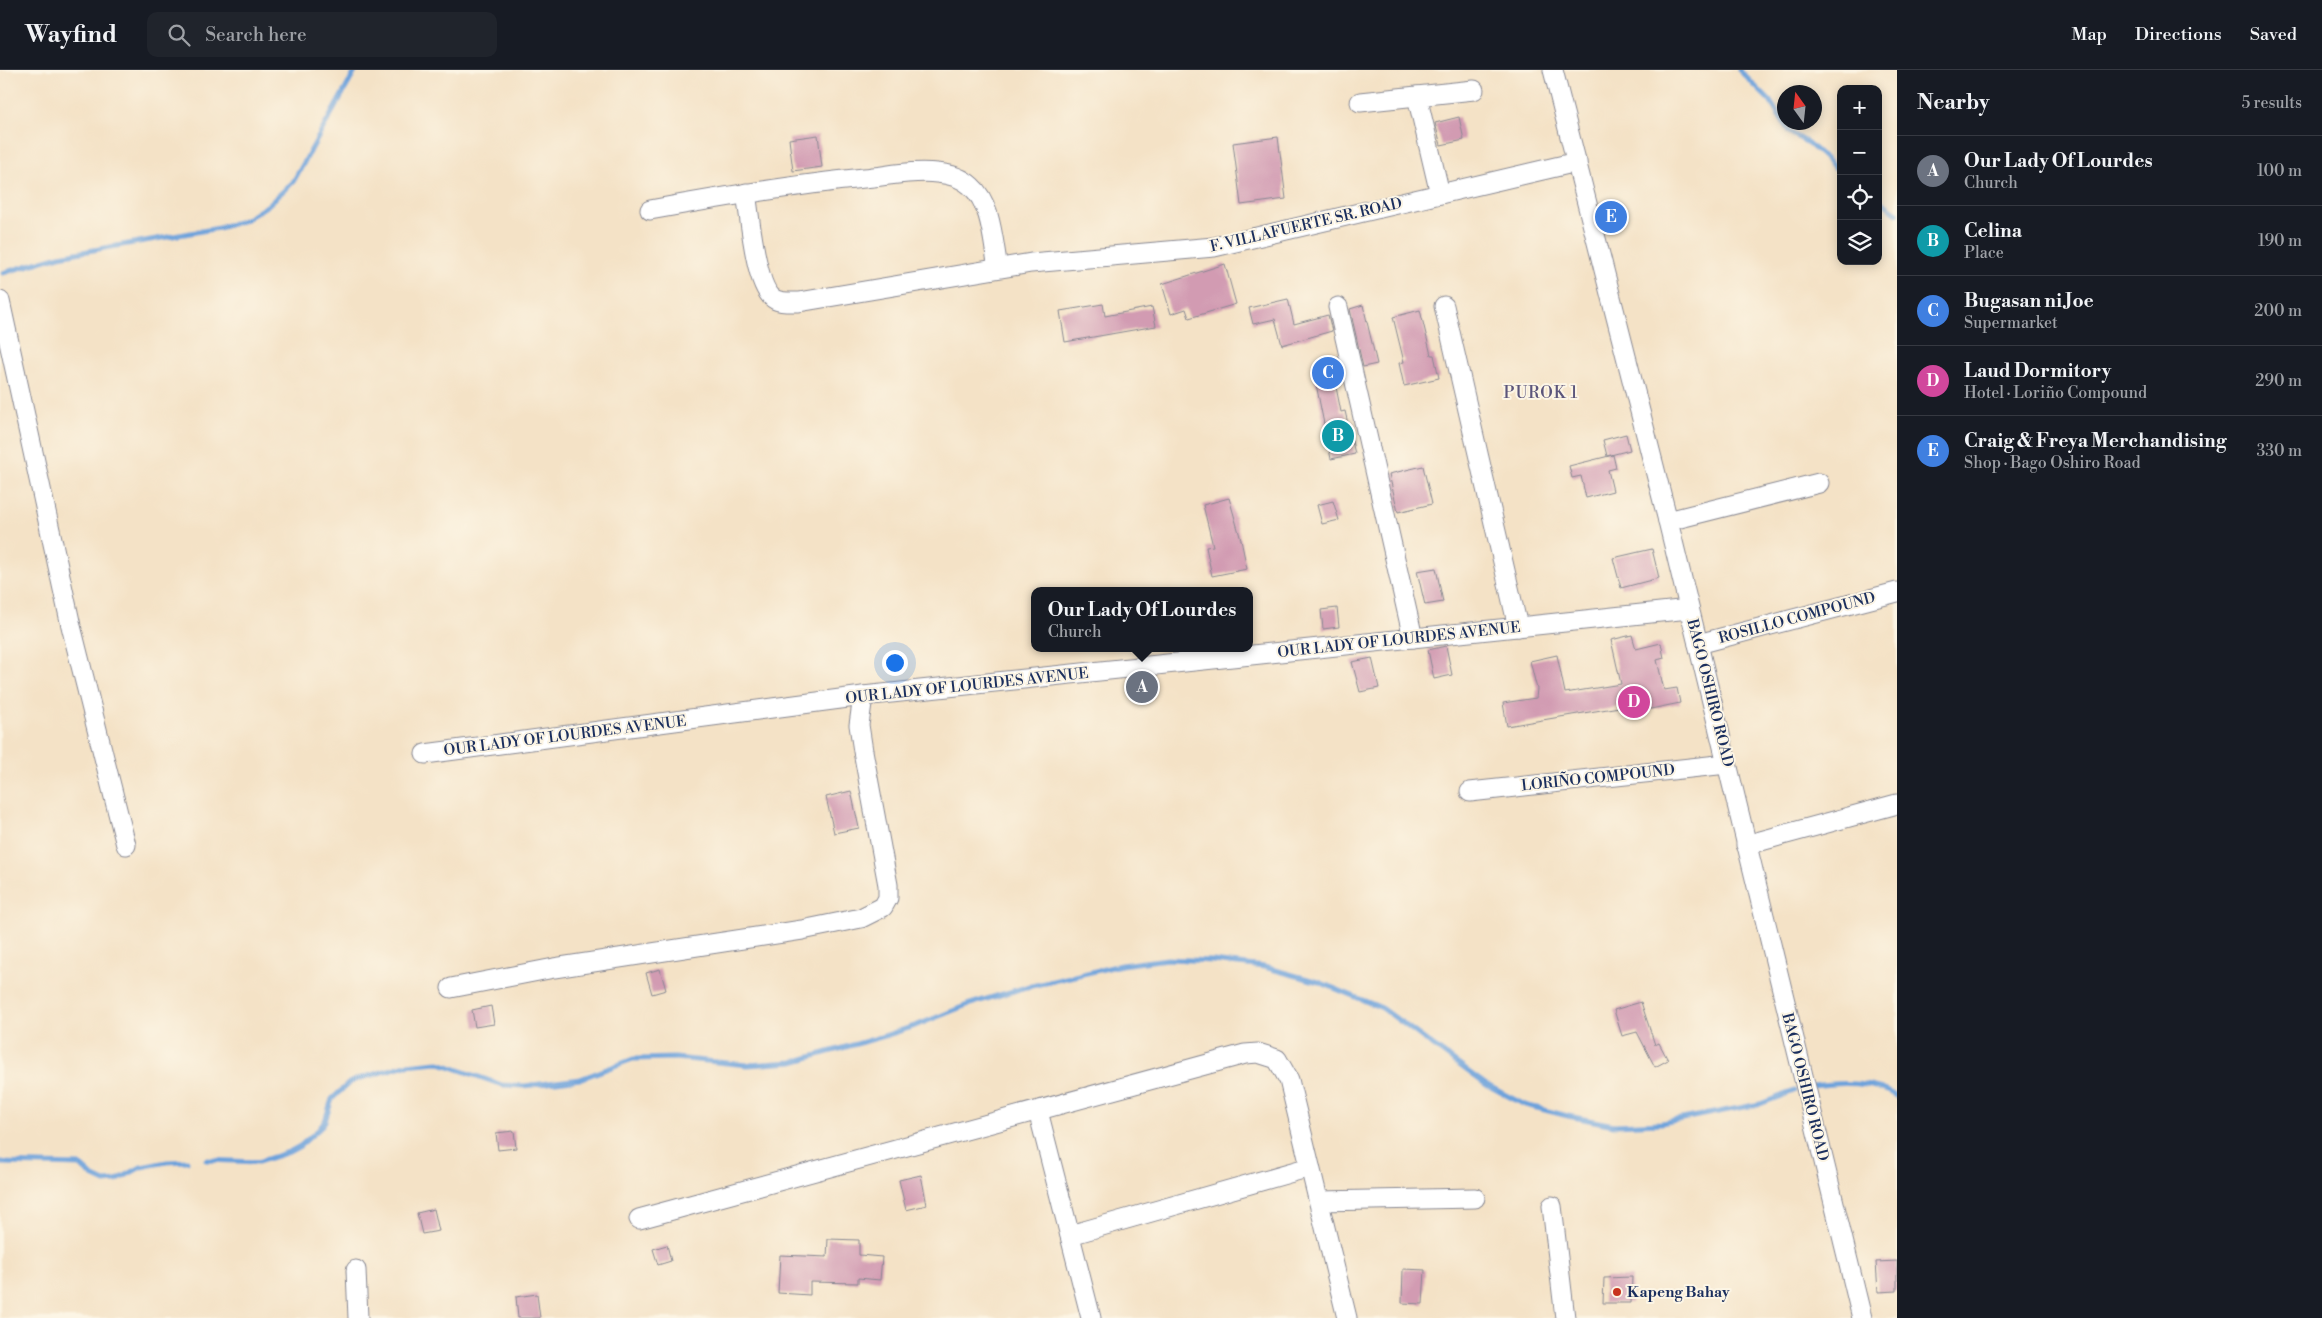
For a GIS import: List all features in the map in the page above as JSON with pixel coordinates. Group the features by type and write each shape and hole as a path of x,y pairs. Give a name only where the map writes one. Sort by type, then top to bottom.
{"street":[{"name":"BAGO OSHIRO ROAD","path":"1553,70 1668,521 1862,1318"},
{"path":"1360,102 1474,90"},
{"path":"1417,96 1440,194"},
{"name":"F. VILLAFUERTE SR. ROAD","path":"746,193 760,276 767,292 775,300 800,302 1030,263 1214,247 1576,162"},
{"path":"650,210 746,193 935,172 955,176 973,187 981,198 986,211 998,268"},
{"path":"0,301 70,626 126,845"},
{"path":"1444,306 1518,627"},
{"path":"1338,307 1413,638"},
{"path":"1668,521 1819,484"},
{"name":"ROSILLO COMPOUND","path":"1698,644 1897,592"},
{"name":"OUR LADY OF LOURDES AVENUE","path":"425,754 863,696 1689,609"},
{"path":"451,988 554,968 802,930 861,918 883,907 888,898 888,886 874,817 859,725 863,696"},
{"name":"LORIÑO COMPOUND","path":"1470,792 1727,764"},
{"path":"1746,845 1897,804"},
{"path":"638,1219 1258,1052 1268,1054 1277,1059 1289,1080 1348,1318"},
{"path":"1038,1111 1091,1318"},
{"path":"1070,1235 1310,1167"},
{"path":"1319,1201 1475,1198"},
{"path":"1552,1206 1565,1318"},
{"path":"356,1270 358,1318"}],"building":[{"path":"1459,117 1464,140 1441,145 1435,123"},
{"path":"818,135 822,167 793,171 789,139"},
{"path":"1278,137 1286,199 1241,205 1233,143"},
{"path":"1225,264 1236,304 1189,318 1186,309 1171,314 1162,284"},
{"path":"1288,299 1294,324 1328,315 1332,331 1282,345 1275,319 1253,324 1249,308"},
{"path":"1103,304 1105,316 1152,307 1156,326 1065,342 1060,311"},
{"path":"1363,305 1377,364 1363,367 1350,309"},
{"path":"1420,310 1431,355 1434,355 1439,378 1404,386 1399,363 1404,362 1393,317"},
{"path":"1335,367 1336,387 1341,412 1345,411 1355,454 1331,459 1315,379 1319,378 1317,372"},
{"path":"1626,434 1630,450 1607,456 1603,440"},
{"path":"1613,455 1616,468 1608,470 1613,491 1586,498 1581,476 1572,478 1569,466"},
{"path":"1423,466 1432,504 1398,512 1389,474"},
{"path":"1229,498 1247,569 1212,576 1206,547 1213,546 1203,505"},
{"path":"1333,501 1339,520 1322,524 1317,505"},
{"path":"1652,549 1659,578 1621,588 1613,558"},
{"path":"1436,568 1443,602 1425,605 1417,571"},
{"path":"1337,608 1339,627 1323,629 1321,610"},
{"path":"1632,635 1636,649 1661,643 1664,658 1657,660 1664,690 1677,688 1680,703 1626,714 1625,706 1507,726 1503,703 1536,698 1537,689 1530,661 1557,655 1565,693 1621,684 1611,640"},
{"path":"1446,646 1452,675 1434,679 1428,650"},
{"path":"1372,658 1379,688 1360,692 1352,662"},
{"path":"1148,677 1154,697 1138,701 1131,679"},
{"path":"851,791 859,828 834,833 826,797"},
{"path":"660,969 666,990 652,994 646,973"},
{"path":"1641,1002 1655,1045 1659,1043 1668,1060 1655,1067 1637,1032 1622,1036 1614,1010"},
{"path":"491,1006 494,1024 475,1027 472,1010"},
{"path":"514,1131 516,1148 498,1150 496,1133"},
{"path":"921,1175 927,1205 906,1210 899,1180"},
{"path":"434,1209 439,1231 422,1234 417,1213"},
{"path":"828,1239 859,1240 859,1255 882,1257 880,1280 858,1278 858,1283 810,1282 810,1295 778,1293 780,1255 827,1257"},
{"path":"667,1245 671,1261 658,1265 653,1249"},
{"path":"1897,1261 1897,1291 1878,1292 1876,1262"},
{"path":"1403,1269 1425,1270 1423,1304 1402,1303"},
{"path":"1632,1277 1631,1303 1603,1303 1604,1278"},
{"path":"537,1294 540,1318 518,1318 516,1297"}],"waterway":[{"path":"3,273 59,256 219,228 245,220 268,205 293,182 356,70"},
{"path":"1739,70 1770,101 1789,132 1808,143 1837,169"},
{"path":"1882,202 1897,213"},
{"path":"206,1160 258,1162 289,1152 300,1146 319,1129 325,1121 332,1099 349,1083 406,1065 437,1062 502,1085 524,1086 580,1079 633,1059 675,1058 748,1065 793,1062 881,1037 915,1026 967,1005 1023,988 1121,965 1167,959 1213,961 1264,967 1319,982 1382,1008 1485,1084 1525,1105 1568,1116 1614,1125 1661,1123 1760,1104 1794,1091"},
{"path":"1813,1086 1834,1084 1867,1085 1897,1096"},
{"path":"0,1163 80,1165 92,1176 105,1182 116,1181 141,1167 167,1162 187,1161"}],"place":[{"name":"Craig & Freya Merchandising","path":"1611,217"},
{"name":"Bugasan ni Joe","path":"1328,373"},
{"name":"Celina","path":"1338,436"},
{"name":"Our Lady Of Lourdes","path":"1142,687"},
{"name":"Laud Dormitory","path":"1634,702"},
{"name":"Kapeng Bahay","path":"1617,1292"}],"district":[{"name":"PUROK 1","path":"1541,393"}]}
